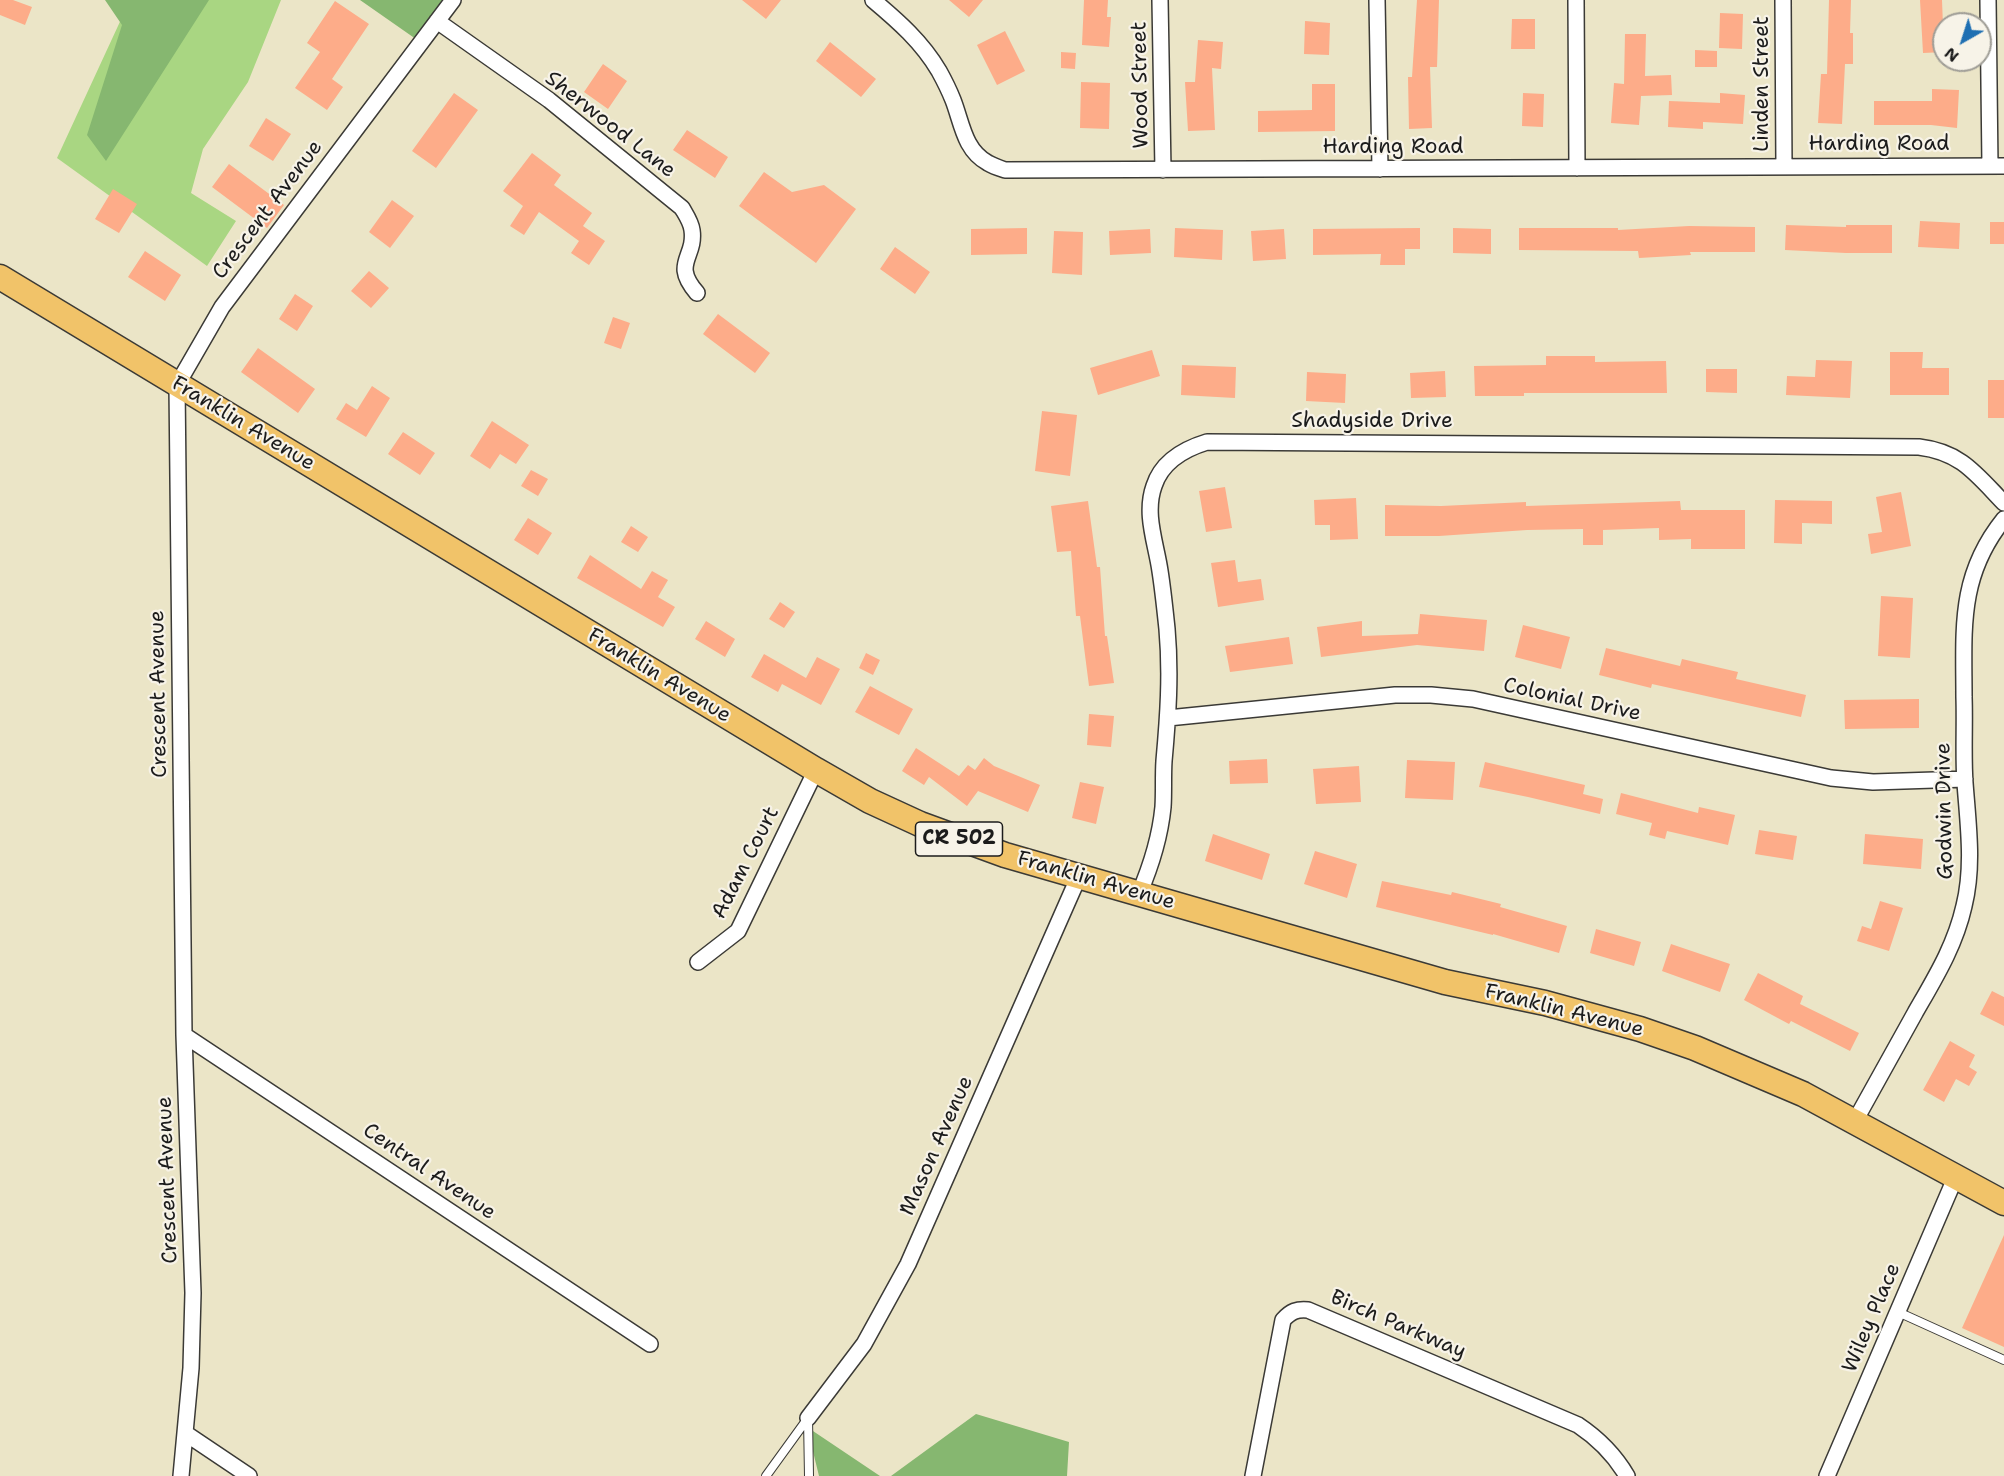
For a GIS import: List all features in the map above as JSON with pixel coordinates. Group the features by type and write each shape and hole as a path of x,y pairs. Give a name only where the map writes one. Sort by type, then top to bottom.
{"main road":[{"name":"Franklin Avenue","path":"0,278 816,771 870,801 920,824 982,847 1445,982 1545,1003 1640,1029 1695,1048 1750,1070 1855,1120 2004,1203"}],"street":[{"name":"Crescent Avenue","path":"181,1476 191,1368 193,1293 184,1035 177,384 222,307 453,0"},
{"name":"Harding Road","path":"873,0 921,45 938,69 952,99 966,140 975,154 987,163 1012,171 1997,166"},
{"name":"Wood Street","path":"1160,0 1163,170"},
{"path":"1377,0 1380,169"},
{"path":"1576,0 1577,168"},
{"name":"Linden Street","path":"1783,0 1784,167"},
{"path":"1989,0 1997,166"},
{"name":"Sherwood Lane","path":"437,21 549,100 682,208 689,219 692,230 692,243 685,261 685,273 689,284 697,293"},
{"name":"Shadyside Drive","path":"1139,894 1151,866 1159,835 1168,718 1167,630 1160,571 1150,518 1150,501 1154,484 1163,468 1176,455 1190,447 1207,442 1919,447 1950,454 1966,464 2004,503"},
{"name":"Godwin Drive","path":"1855,1120 1942,968 1964,907 1969,860 1965,779 1963,635 1965,610 1970,585 1980,558 1995,530 2004,519"},
{"name":"Colonial Drive","path":"1168,718 1395,695 1431,695 1473,699 1831,778 1873,782 1965,779"},
{"name":"Adam Court","path":"698,962 738,932 816,771"},
{"name":"Mason Avenue","path":"808,1418 864,1344 908,1264 1079,876"},
{"name":"Central Avenue","path":"184,1035 650,1344"},
{"name":"Wiley Place","path":"1827,1476 1956,1176"},
{"name":"Birch Parkway","path":"1253,1476 1283,1320 1289,1313 1299,1309 1308,1310 1578,1425 1595,1437 1612,1454 1627,1476"},
{"path":"185,1433 249,1476"}],"lane":[{"path":"1898,1312 2004,1360"},
{"path":"766,1476 808,1418"},
{"path":"808,1418 809,1476"}],"green space":[{"path":"105,0 209,0 106,161 87,135 122,25"},
{"path":"130,0 281,0 248,82 203,149 191,193 236,221 207,266 57,158"},
{"path":"360,0 456,0 423,44"},
{"path":"976,1414 1069,1442 1067,1476 891,1476"},
{"path":"807,1427 880,1476 819,1476"}],"building":[{"path":"0,0 13,0 32,7 25,25 0,15"},
{"path":"742,0 781,0 766,19"},
{"path":"949,0 983,0 969,17"},
{"path":"1084,0 1108,0 1107,17 1111,17 1109,47 1082,45"},
{"path":"1417,0 1439,0 1437,67 1430,67 1432,128 1409,129 1408,77 1412,77"},
{"path":"1829,0 1851,0 1850,33 1853,33 1853,64 1845,64 1842,124 1818,123 1821,74 1827,74"},
{"path":"1920,0 1942,0 1942,12 1932,12 1932,53 1923,53"},
{"path":"335,1 369,24 332,79 343,87 327,110 295,88 320,52 307,43"},
{"path":"1720,13 1743,14 1742,49 1719,48"},
{"path":"1512,19 1535,19 1535,49 1511,49"},
{"path":"1305,21 1330,23 1329,55 1304,54"},
{"path":"1005,31 1025,71 997,85 977,45"},
{"path":"1625,34 1646,34 1645,76 1671,75 1672,95 1641,96 1639,125 1611,123 1614,83 1624,84"},
{"path":"1198,40 1223,42 1221,69 1212,68 1215,130 1188,131 1185,82 1195,82"},
{"path":"830,42 876,79 861,97 816,61"},
{"path":"1695,50 1717,51 1717,67 1695,67"},
{"path":"1061,52 1076,53 1075,69 1061,68"},
{"path":"603,64 627,81 608,109 584,92"},
{"path":"1081,82 1110,83 1109,129 1080,128"},
{"path":"1312,84 1335,84 1335,131 1258,132 1258,111 1312,110"},
{"path":"1932,89 1959,90 1957,128 1931,125 1874,125 1874,101 1932,101"},
{"path":"454,93 478,110 436,168 412,151"},
{"path":"1523,93 1544,94 1543,127 1522,126"},
{"path":"1720,93 1745,95 1743,124 1703,122 1703,129 1668,127 1669,101 1720,103"},
{"path":"266,118 291,134 273,161 249,146"},
{"path":"687,130 728,157 715,178 673,150"},
{"path":"532,153 561,175 554,185 592,213 583,226 605,241 589,265 571,253 579,241 539,212 524,235 510,226 523,206 503,191"},
{"path":"229,164 284,205 267,228 212,187"},
{"path":"764,172 792,192 824,185 856,209 816,263 739,206"},
{"path":"113,189 137,204 119,233 95,219"},
{"path":"392,200 414,216 390,248 369,232"},
{"path":"1920,221 1960,223 1959,249 1918,247"},
{"path":"1990,222 2004,222 2004,244 1990,244"},
{"path":"1786,225 1846,227 1846,225 1892,225 1892,253 1785,250"},
{"path":"1689,226 1755,227 1755,252 1690,252 1691,255 1639,258 1638,251 1519,250 1519,228 1618,228 1618,230"},
{"path":"1027,228 1027,254 971,255 971,229"},
{"path":"1175,228 1223,230 1222,260 1174,257"},
{"path":"1420,228 1420,249 1405,249 1405,265 1380,265 1381,254 1313,255 1313,229"},
{"path":"1453,228 1491,229 1491,254 1453,253"},
{"path":"1150,229 1151,253 1110,255 1109,231"},
{"path":"1284,229 1286,259 1253,261 1251,231"},
{"path":"1054,231 1083,232 1082,275 1052,273"},
{"path":"895,247 930,272 915,294 880,269"},
{"path":"145,251 181,275 165,301 128,277"},
{"path":"369,271 389,288 371,308 351,291"},
{"path":"295,294 313,306 297,331 279,319"},
{"path":"718,314 770,353 755,373 703,334"},
{"path":"613,317 630,323 621,349 604,343"},
{"path":"258,348 315,389 298,413 241,372"},
{"path":"1152,350 1160,376 1098,395 1090,368"},
{"path":"1890,352 1923,352 1922,368 1949,368 1949,395 1890,395"},
{"path":"1546,356 1595,356 1595,362 1666,361 1667,393 1524,393 1524,396 1475,396 1474,366 1546,365"},
{"path":"1816,360 1852,361 1850,398 1786,395 1787,376 1815,377"},
{"path":"1182,365 1236,367 1235,398 1181,395"},
{"path":"1706,369 1737,369 1737,393 1706,392"},
{"path":"1445,371 1446,397 1411,398 1410,373"},
{"path":"1307,372 1346,374 1345,403 1306,401"},
{"path":"1988,380 2004,380 2004,418 1988,418"},
{"path":"372,386 390,398 366,437 336,419 346,403 357,410"},
{"path":"1042,411 1077,415 1070,476 1035,471"},
{"path":"492,421 529,445 516,464 500,454 490,469 470,456"},
{"path":"403,432 435,453 420,475 388,454"},
{"path":"531,470 548,479 538,496 521,486"},
{"path":"1225,487 1232,528 1206,532 1199,491"},
{"path":"1901,492 1911,546 1871,554 1868,534 1882,532 1876,497"},
{"path":"1356,498 1358,539 1330,540 1330,525 1315,525 1314,500"},
{"path":"1775,500 1832,501 1832,524 1802,523 1802,544 1774,543"},
{"path":"1088,501 1097,567 1100,567 1105,636 1107,636 1114,683 1089,686 1080,616 1076,616 1071,551 1057,552 1051,506"},
{"path":"1680,501 1681,510 1745,510 1745,549 1691,549 1691,539 1659,540 1659,528 1603,530 1603,545 1583,545 1583,529 1439,536 1385,536 1385,505 1441,506 1526,502 1526,506"},
{"path":"528,518 552,533 538,555 514,540"},
{"path":"631,526 648,537 638,552 621,542"},
{"path":"590,555 641,589 652,571 668,580 658,597 675,607 663,627 577,578"},
{"path":"1235,560 1238,582 1261,579 1264,600 1218,607 1211,563"},
{"path":"1881,596 1913,598 1910,658 1878,656"},
{"path":"780,602 795,612 784,628 769,619"},
{"path":"1420,614 1487,620 1484,651 1417,645 1321,657 1317,627 1362,621 1362,636 1418,634"},
{"path":"706,621 735,639 725,657 695,639"},
{"path":"1523,625 1570,637 1561,669 1515,657"},
{"path":"1289,637 1293,664 1230,672 1225,646"},
{"path":"1606,648 1680,666 1682,659 1738,672 1736,679 1806,695 1801,717 1652,684 1651,688 1599,675"},
{"path":"866,653 880,660 873,675 859,668"},
{"path":"764,654 806,678 817,657 840,669 821,705 782,684 778,692 751,677"},
{"path":"870,686 913,709 899,735 855,712"},
{"path":"1919,699 1919,728 1845,729 1844,700"},
{"path":"1089,714 1114,716 1111,747 1087,745"},
{"path":"916,748 959,776 968,765 975,770 984,758 994,766 1040,785 1028,812 978,791 967,806 929,777 924,785 902,771"},
{"path":"1267,759 1268,783 1230,784 1229,761"},
{"path":"1407,760 1455,762 1453,800 1405,798"},
{"path":"1485,762 1585,785 1583,794 1603,799 1600,814 1479,787"},
{"path":"1359,766 1361,802 1316,804 1313,769"},
{"path":"1080,782 1104,787 1096,824 1072,818"},
{"path":"1621,793 1698,813 1699,807 1735,815 1728,845 1667,831 1665,839 1649,835 1652,823 1616,814"},
{"path":"1759,830 1797,836 1793,860 1755,854"},
{"path":"1213,834 1270,854 1262,880 1205,861"},
{"path":"1865,834 1923,839 1921,869 1863,864"},
{"path":"1315,851 1357,864 1347,898 1304,884"},
{"path":"1382,881 1451,895 1452,892 1501,904 1500,907 1567,926 1559,953 1493,934 1376,907"},
{"path":"1880,901 1903,908 1889,951 1857,941 1862,926 1871,929"},
{"path":"1596,929 1641,942 1634,966 1590,953"},
{"path":"1671,944 1730,964 1720,992 1662,971"},
{"path":"1758,973 1803,996 1800,1004 1859,1033 1850,1051 1791,1021 1789,1024 1744,1000"},
{"path":"1992,991 2004,997 2004,1026 1980,1014"},
{"path":"1950,1041 1975,1055 1969,1067 1977,1072 1969,1086 1956,1079 1944,1102 1923,1090"},
{"path":"2004,1235 2004,1347 1962,1328"}]}
